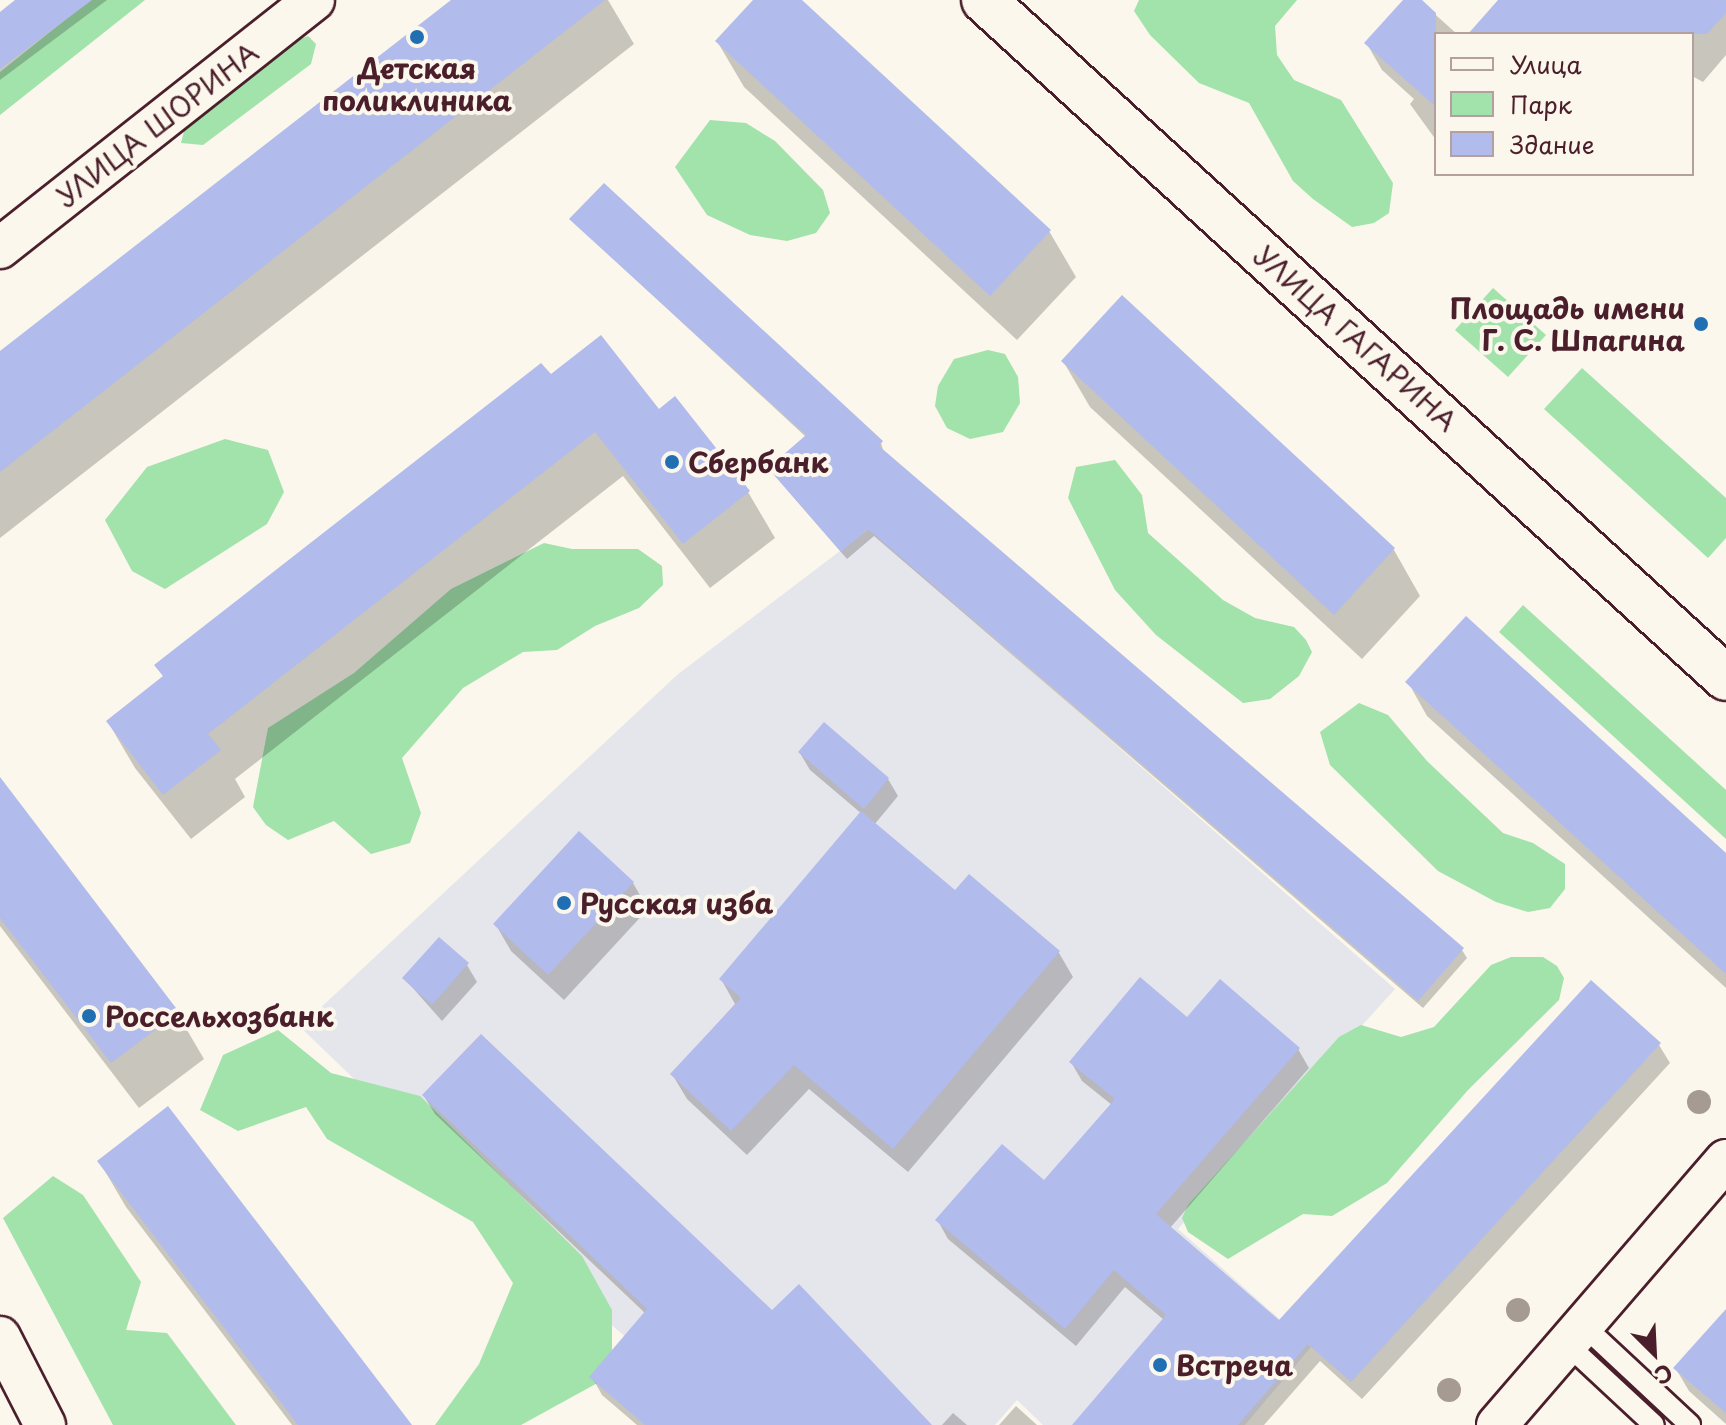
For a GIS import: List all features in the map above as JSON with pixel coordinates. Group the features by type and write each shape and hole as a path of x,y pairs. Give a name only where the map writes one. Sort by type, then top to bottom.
{"street":[{"name":"УЛИЦА ШОРИНА","path":"0,248 314,0"},
{"name":"УЛИЦА ГАГАРИНА","path":"984,0 1726,678"},
{"path":"1497,1425 1726,1160"},
{"path":"0,1337 45,1425"}],"lane":[{"path":"1576,1336 1654,1425"},
{"path":"1576,1336 1690,1425"}],"shaded area":[{"path":"869,529 1395,989 1178,1229 1311,1347 1245,1425 1043,1425 1017,1400 995,1425 731,1425 609,1323 300,1027 677,675"}],"green space":[{"path":"90,0 145,0 0,115 0,72"},
{"path":"1139,0 1297,0 1275,26 1277,55 1294,80 1341,100 1393,183 1389,213 1374,223 1352,227 1313,199 1293,181 1249,103 1199,83 1150,35 1134,11"},
{"path":"308,36 316,44 311,64 203,145 181,143 186,123 287,44"},
{"path":"710,120 746,123 775,141 823,190 830,213 816,233 787,241 750,235 707,215 675,167"},
{"path":"1493,288 1546,335 1508,377 1455,330"},
{"path":"988,350 1005,354 1018,377 1020,403 1003,432 970,439 947,428 935,406 938,386 954,359"},
{"path":"1582,368 1726,498 1726,538 1708,558 1544,409"},
{"path":"225,439 268,450 284,492 267,524 165,589 132,571 105,520 147,467"},
{"path":"1115,460 1142,495 1148,533 1223,600 1255,618 1294,627 1306,640 1312,652 1299,676 1270,699 1243,703 1156,635 1115,590 1068,498 1076,467"},
{"path":"544,543 572,549 638,549 662,566 663,585 639,608 595,626 557,650 523,652 463,688 402,758 421,813 410,843 371,854 334,821 288,840 266,825 253,807 268,728 354,673 451,589"},
{"path":"1523,605 1726,790 1726,839 1499,632"},
{"path":"1359,703 1388,715 1427,761 1503,833 1533,843 1565,864 1565,889 1550,908 1528,912 1496,902 1438,871 1330,765 1320,732"},
{"path":"1511,957 1543,957 1557,966 1564,978 1559,1000 1468,1090 1387,1183 1332,1216 1303,1214 1228,1259 1188,1232 1182,1218 1188,1205 1339,1037 1361,1025 1401,1037 1434,1027 1491,965"},
{"path":"278,1030 331,1073 420,1096 582,1256 612,1310 612,1375 521,1425 435,1425 479,1364 513,1283 473,1222 327,1139 306,1107 238,1131 200,1110 223,1055"},
{"path":"53,1176 83,1195 141,1282 126,1330 167,1333 236,1425 113,1425 3,1218"}],"building":[{"path":"15,0 92,0 0,69 0,12"},
{"path":"451,0 605,0 0,472 0,351"},
{"path":"753,0 802,0 1051,230 990,296 715,41"},
{"path":"1403,0 1422,0 1436,13 1434,105 1364,43"},
{"path":"1498,0 1726,0 1726,13 1707,34 1470,32"},
{"path":"604,183 883,441 879,446 1464,948 1418,1001 868,529 841,552 768,468 806,435 569,219"},
{"path":"1122,295 1395,548 1334,615 1061,361"},
{"path":"601,335 659,409 675,396 750,491 683,544 595,432 208,734 221,750 163,795 106,721 163,676 154,665 541,363 551,374"},
{"path":"1466,616 1726,853 1726,974 1405,682"},
{"path":"824,722 889,778 864,809 798,752"},
{"path":"0,777 179,1012 111,1063 0,918"},
{"path":"861,811 955,890 969,874 1060,951 893,1149 794,1065 731,1131 670,1074 741,998 719,979"},
{"name":"Русская изба","path":"579,831 634,882 548,975 493,924"},
{"path":"439,937 469,963 432,1005 402,978"},
{"path":"1140,977 1187,1017 1220,979 1300,1048 1156,1214 1279,1320 1591,980 1661,1043 1351,1382 1308,1344 1238,1425 1072,1425 1166,1315 1114,1270 1065,1329 935,1220 1002,1144 1044,1180 1115,1099 1069,1062"},
{"path":"481,1034 772,1310 799,1284 932,1425 645,1425 589,1377 647,1309 422,1095"},
{"path":"168,1106 412,1425 298,1425 97,1161"},
{"path":"1726,1309 1726,1413 1673,1368"}],"place":[{"name":"Детская поликлиника","path":"417,37"},
{"name":"Площадь имени Г. С. Шпагина","path":"1701,324"},
{"name":"Сбербанк","path":"672,462"},
{"name":"Русская изба","path":"564,903"},
{"name":"Россельхозбанк","path":"89,1016"},
{"name":"Встреча","path":"1160,1365"}]}
